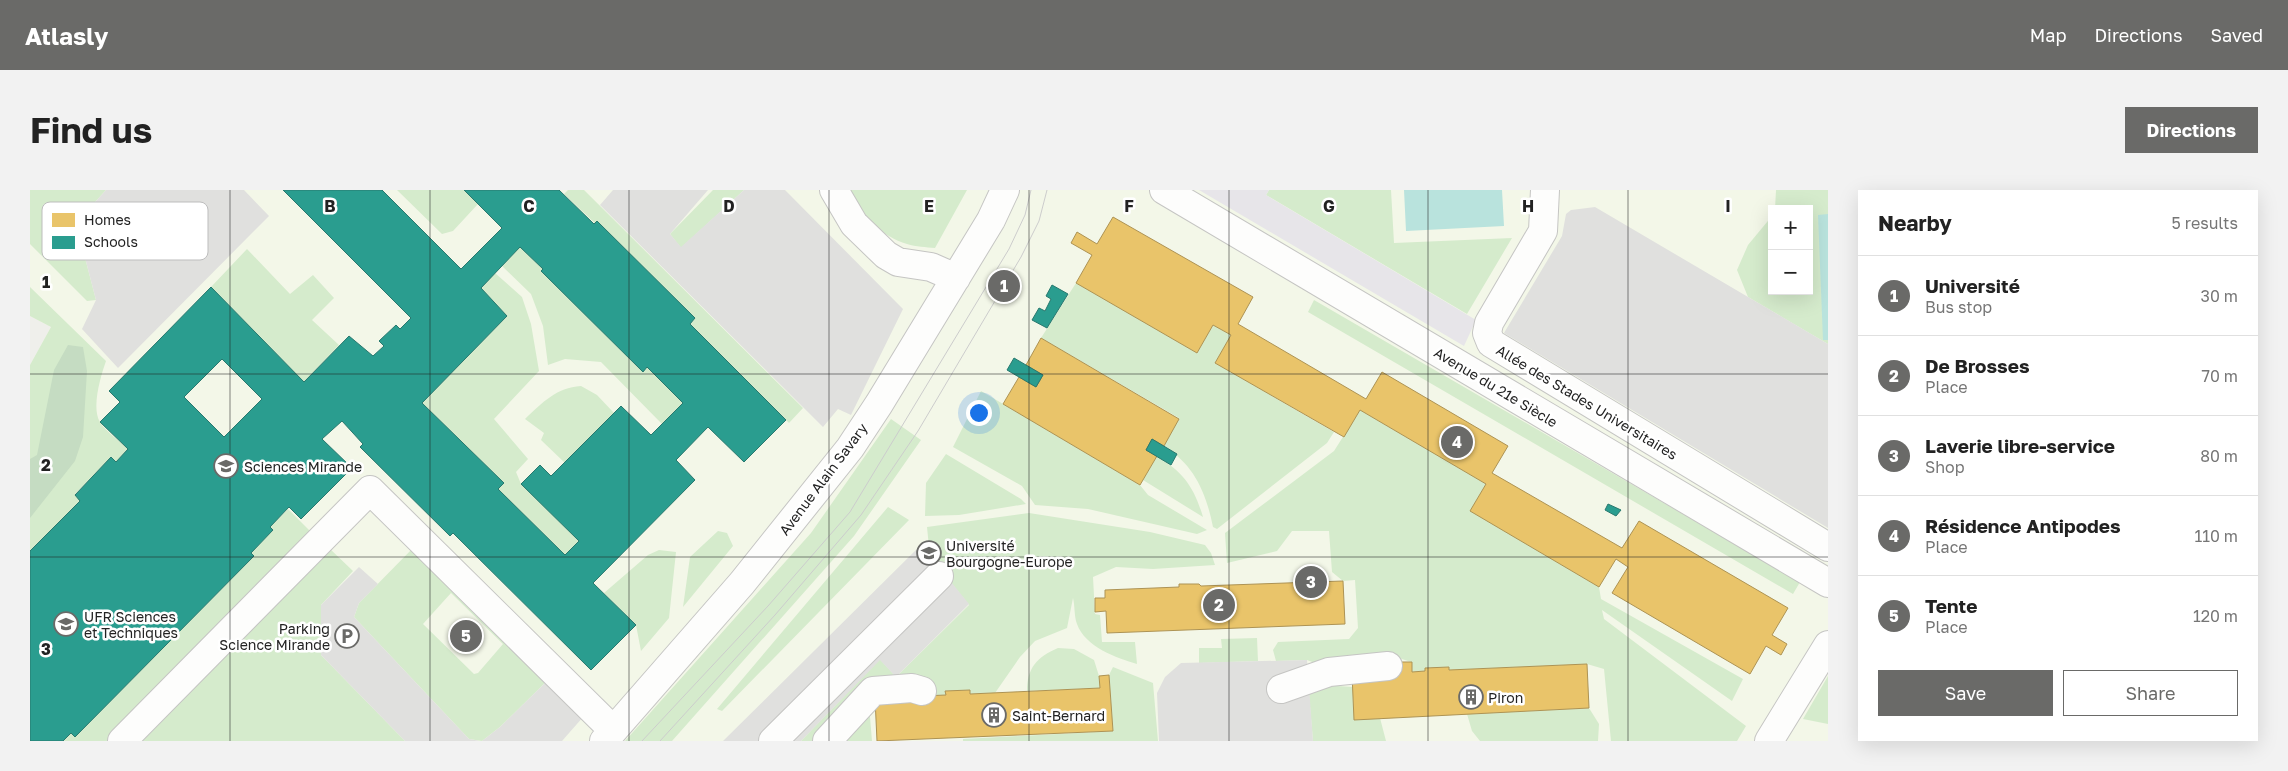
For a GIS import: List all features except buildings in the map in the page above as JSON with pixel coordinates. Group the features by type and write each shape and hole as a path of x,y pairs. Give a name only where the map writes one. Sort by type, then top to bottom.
{"lane":[{"path":"834,190 854,224 886,255 898,262 931,267 956,278"},
{"name":"Avenue Alain Savary","path":"609,736 742,583 850,448 879,404 991,220 1005,190"},
{"name":"Avenue du 21e Siècle","path":"1164,190 1828,583"},
{"name":"Allée des Stades Universitaires","path":"1545,190 1543,231 1489,322 1487,333 1491,343 1828,547"},
{"path":"122,741 370,490 609,736"},
{"path":"772,741 939,576"},
{"path":"1769,741 1828,645"},
{"path":"1281,689 1329,672 1388,666"},
{"path":"827,741 873,691 912,688 922,691"}],"shaded area":[{"name":"Université Bourgogne-Europe","path":"30,190 1828,190 1828,741 30,741 30,365 51,327 30,316"},
{"path":"106,190 244,190 269,216 118,368 82,329 96,300 86,260 208,260 208,202 95,202"},
{"path":"613,190 708,190 670,234 681,247 744,190 785,190 903,309 851,415 838,409 823,427 600,205"},
{"path":"1199,190 1269,190 1266,195 1476,320 1464,346"},
{"path":"1404,190 1502,190 1504,226 1406,231"},
{"path":"1595,207 1828,344 1828,528 1504,333 1562,236 1566,214 1571,210"},
{"path":"1828,214 1828,340 1823,340 1818,215"},
{"path":"921,545 969,604 896,677 880,660 801,741 723,741"},
{"name":"Parking Science Mirande","path":"359,567 378,584 359,603 354,617 469,739 480,741 405,741 321,655 321,605"},
{"path":"1307,660 1313,741 1159,741 1157,693 1165,677 1181,663"},
{"path":"548,680 584,716 562,741 482,741 500,727"}],"green space":[{"path":"30,190 106,190 95,202 42,202 42,256 30,244"},
{"path":"397,190 464,190 478,204 453,231 442,234"},
{"path":"568,190 584,190 803,408 789,423 690,324 695,318 564,194"},
{"path":"713,190 744,190 681,248 670,234"},
{"path":"850,190 967,190 935,248 907,244 880,230 858,208"},
{"path":"1269,190 1391,190 1394,243 1512,238 1467,314 1266,195"},
{"path":"1776,190 1828,190 1828,344 1748,297 1737,270 1748,245 1768,221 1768,295 1813,295 1813,205 1775,205"},
{"path":"520,247 543,269 541,271 642,371 647,367 683,403 662,424 601,362 565,359 548,365 543,326 531,294 502,266"},
{"path":"247,249 290,294 313,275 334,298 312,320 339,345 304,382 211,287"},
{"path":"46,260 86,260 96,300 87,301"},
{"path":"495,273 522,297 531,324 539,371 494,419 528,459 516,472 521,484 579,541 565,555 498,489 504,483 422,403 507,316 481,288"},
{"path":"1076,283 1197,353 1213,325 1231,335 1215,363 1334,432 1327,443 1217,529 1213,527 1207,502 1197,480 1183,462 1164,446 1179,418 1041,338"},
{"path":"30,287 106,361 98,392 97,416 106,429 128,449 116,462 111,457 75,494 80,501 30,551 30,365 51,327 30,316"},
{"path":"1314,300 1800,582 1793,594 1308,312"},
{"path":"68,345 83,347 87,371 83,437 75,461 30,518 30,459 37,455 54,370"},
{"path":"581,386 597,395 614,413 565,463 541,440 544,433 525,419 550,397 572,387"},
{"path":"981,391 1140,485 1148,495 1207,530 1197,534 1088,509 1035,505 1022,486 953,447"},
{"path":"1360,410 1486,484 1471,511 1599,587 1601,599 1743,679 1732,701 1602,610 1604,619 1746,726 1737,741 1611,741 1604,669 1587,664 1449,670 1448,667 1425,668 1425,671 1412,672 1411,662 1396,657 1320,665 1307,660 1276,661 1273,650 1278,642 1349,639 1358,628 1355,580 1343,581 1332,572 1329,531 1292,531 1277,551 1227,563 1225,533 1334,451"},
{"path":"891,419 921,440 854,536 672,741 625,741 811,533"},
{"path":"946,454 1021,499 1026,504 959,515 925,516 926,483"},
{"path":"1157,456 1174,468 1187,482 1196,497 1203,517 1143,480"},
{"path":"888,507 909,520 722,711 717,709"},
{"path":"288,509 315,536 107,741 63,741 71,733 75,737 254,556 251,553 273,530 270,527"},
{"path":"1029,513 1150,532 1205,545 1211,553 1215,565 1153,569 1116,567 1093,577 1095,614 1100,615 1102,642 1135,642 1137,664 1111,655 1087,639 1077,624 1073,598 1067,628 1035,641 1020,657 995,693 970,694 970,690 946,691 946,695 926,696 870,689 819,741 801,741 880,659 896,677 969,605 930,557 927,527"},
{"path":"718,531 727,533 733,546 683,607 690,557"},
{"path":"328,547 353,571 321,605 321,655 405,741 140,741"},
{"path":"414,547 548,680 500,727 482,741 469,739 354,617 359,603","holes":["451,593 503,644 478,673 474,674 423,624"]},
{"path":"659,550 676,552 669,618 641,651 636,625 604,593 648,555"},
{"path":"1257,638 1258,661 1199,663 1199,648 1222,648 1221,639"},
{"path":"1058,648 1074,649 1094,660 1099,676 1100,688 1027,691 1029,676 1035,664 1044,655"},
{"path":"1113,667 1153,683 1158,741 963,741 963,739 1113,731 1109,675"},
{"path":"1828,676 1828,724 1803,719"},
{"path":"1308,684 1353,687 1354,719 1380,718 1386,741 1313,741"},
{"path":"869,705 872,741 835,741"},
{"path":"1589,708 1599,724 1598,741 1480,741 1472,731 1467,714"}],"tram line":[{"path":"642,741 768,606 850,512 1009,249 1025,215 1031,190"},
{"path":"660,741 775,615 861,515 918,431 1021,257 1039,221 1047,190"}],"place":[{"name":"Université","path":"1004,286"},
{"name":"Résidence Antipodes","path":"1457,442"},
{"name":"Sciences Mirande","path":"226,466"},
{"name":"Université Bourgogne-Europe","path":"929,553"},
{"name":"Laverie libre-service","path":"1311,582"},
{"name":"De Brosses","path":"1219,605"},
{"name":"UFR Sciences et Techniques","path":"66,624"},
{"name":"Parking Science Mirande","path":"347,636"},
{"name":"Tente","path":"466,636"},
{"name":"Piron","path":"1471,697"},
{"name":"Saint-Bernard","path":"994,715"}]}
